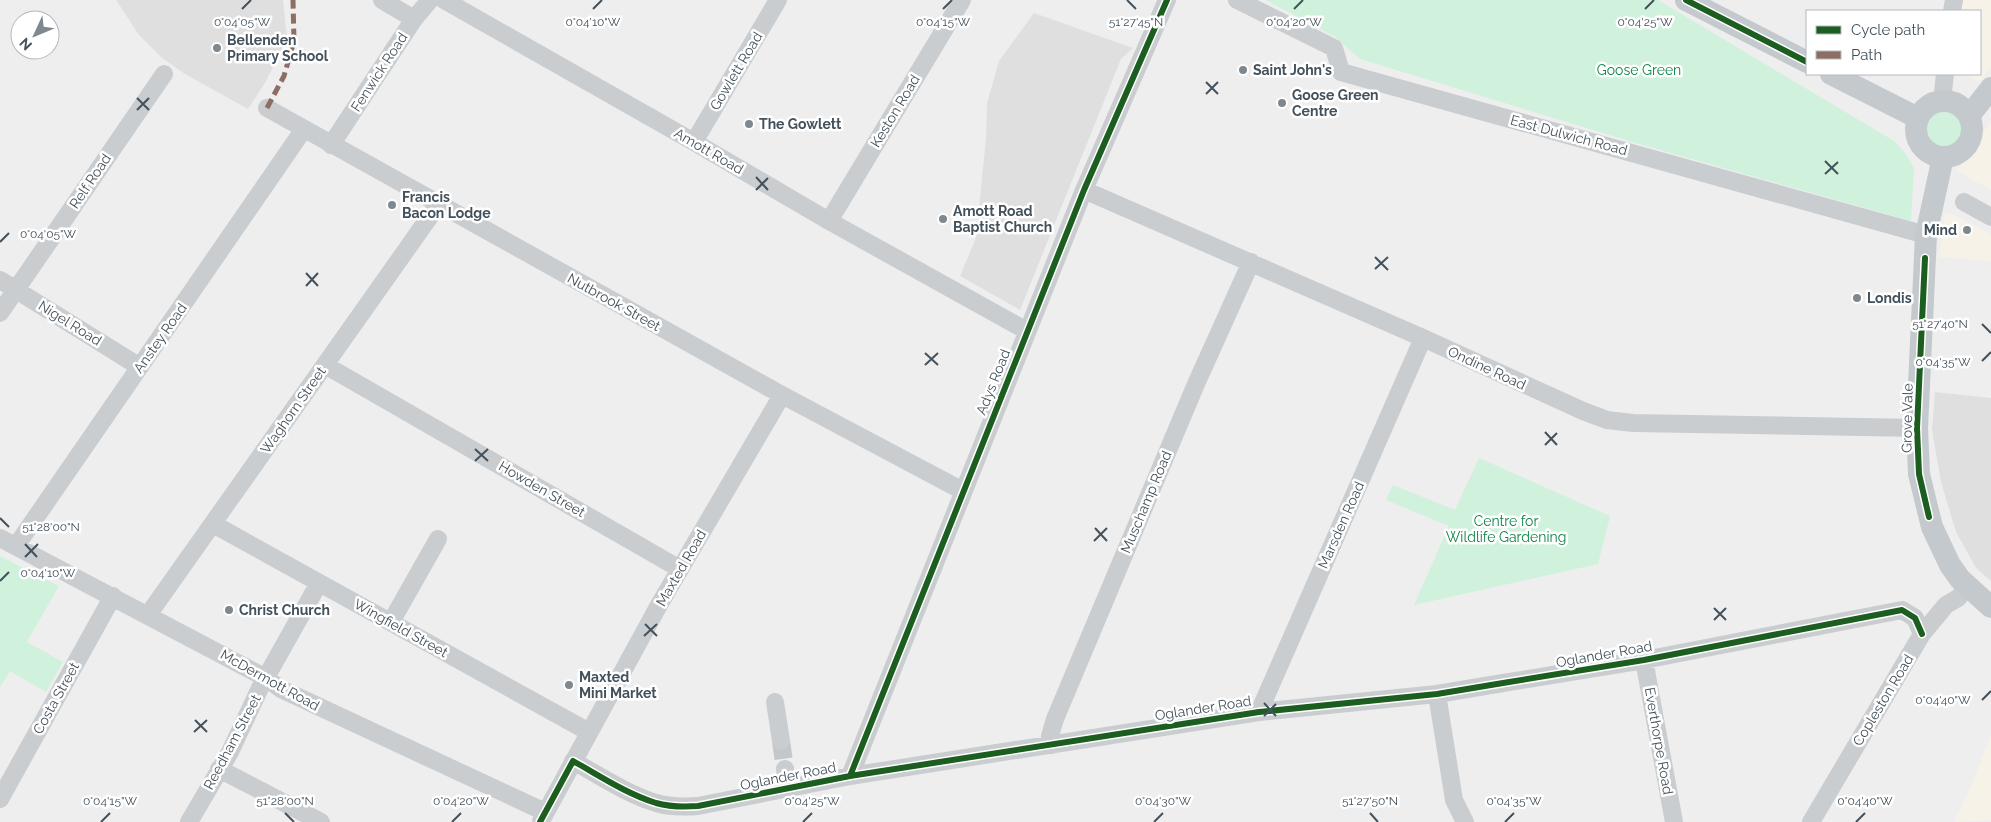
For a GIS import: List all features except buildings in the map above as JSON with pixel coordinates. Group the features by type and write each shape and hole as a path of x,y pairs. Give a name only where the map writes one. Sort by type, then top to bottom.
{"main road":[{"path":"1691,1 1806,61"},
{"path":"1833,75 1918,118"},
{"path":"1969,116 1991,88"},
{"path":"1942,101 1955,103 1965,110 1969,116 1972,129 1968,144 1956,154 1943,157 1928,152 1918,141 1916,125 1918,118 1928,106 1942,101"},
{"name":"Grove Vale","path":"1943,157 1926,235 1917,428 1919,474 1932,527 1953,570 1968,588 1991,608"}],"street":[{"path":"382,0 414,19"},
{"name":"Fenwick Road","path":"331,145 414,19 430,0"},
{"name":"Amott Road","path":"444,0 829,221 1028,331"},
{"name":"Gowlett Road","path":"694,142 778,0"},
{"name":"Keston Road","path":"829,221 962,0"},
{"name":"Adys Road","path":"850,776 1084,190 1167,0"},
{"name":"East Dulwich Road","path":"1237,0 1334,48 1341,72 1926,235"},
{"name":"Relf Road","path":"0,313 164,74"},
{"path":"1942,101 1945,75"},
{"name":"Nutbrook Street","path":"266,108 782,395 963,491"},
{"name":"Anstey Road","path":"16,546 304,129"},
{"name":"Ondine Road","path":"1084,190 1607,420 1633,423 1917,428"},
{"path":"1964,202 1991,217"},
{"name":"Waghorn Street","path":"148,615 438,205"},
{"name":"Muschamp Road","path":"1052,745 1050,736 1055,719 1196,384 1251,262"},
{"name":"Nigel Road","path":"0,280 140,367"},
{"name":"Marsden Road","path":"1259,712 1423,338"},
{"name":"Howden Street","path":"325,365 680,569"},
{"name":"Maxted Road","path":"543,817 680,569 782,395"},
{"name":"Wingfield Street","path":"212,524 589,732"},
{"name":"McDermott Road","path":"0,538 266,678 281,689 543,817"},
{"path":"391,622 438,539"},
{"name":"Reedham Street","path":"189,822 230,752 266,678 319,582"},
{"name":"Copleston Road","path":"1811,822 1922,634 1946,605 1958,598 1968,588"},
{"name":"Costa Street","path":"0,800 113,596"},
{"name":"Oglander Road","path":"573,761 622,788 656,802 676,807 698,806 850,776 1259,712 1437,694 1644,660 1902,610 1915,618 1922,634"},
{"name":"Everthorpe Road","path":"1644,660 1674,822"},
{"path":"1437,694 1454,800 1465,822"},
{"path":"775,702 782,740"},
{"path":"219,769 321,822"},
{"path":"785,769 787,788"}],"shaded area":[{"name":"Bellenden Primary School","path":"116,0 283,0 287,39 265,83 248,109 185,74 162,58 139,35"},
{"path":"1963,0 1991,0 1991,67 1979,82 1968,75 1981,75 1981,10 1961,10"},
{"path":"1034,13 1133,48 1121,59 1020,310 960,276 976,238 986,138 987,103 999,61"},
{"path":"1991,121 1991,190 1957,171"},
{"path":"1945,212 1991,234 1991,261 1939,257"},
{"path":"1935,392 1991,398 1991,581 1976,568 1956,532 1941,482 1932,430"},
{"path":"1991,734 1991,820 1954,822 1971,786"}],"green space":[{"name":"Goose Green","path":"1266,0 1658,0 1894,141 1905,153 1914,168 1911,221 1639,144 1360,59 1335,37"},
{"path":"1944,112 1951,113 1957,117 1961,123 1961,137 1957,143 1951,147 1944,148 1937,147 1931,143 1927,137 1926,130 1927,123 1931,117 1937,113"},
{"name":"Centre for Wildlife Gardening","path":"1479,458 1610,516 1598,564 1414,605 1449,526 1386,500 1393,485 1455,510"},
{"path":"0,556 59,586 27,642 63,662 46,692 10,671 0,687"}],"tunnel":[{"path":"781,741 785,769"}],"marked path":[{"path":"267,108 284,76 294,41 293,0"}],"cycle path":[{"path":"850,776 1084,190 1167,0"},
{"path":"1686,0 1806,61"},
{"path":"1925,258 1917,428 1919,474 1929,517"},
{"path":"540,822 573,761 635,795 656,803 682,807 698,806 850,776 1259,712 1437,694 1644,660 1902,610 1915,618 1922,634"}],"place":[{"name":"Bellenden Primary School","path":"217,48"},
{"name":"Saint John's","path":"1243,70"},
{"name":"Goose Green Centre","path":"1282,103"},
{"name":"The Gowlett","path":"749,124"},
{"name":"Francis Bacon Lodge","path":"392,205"},
{"name":"Amott Road Baptist Church","path":"943,219"},
{"name":"Mind","path":"1967,230"},
{"name":"Londis","path":"1857,298"},
{"name":"Christ Church","path":"229,610"},
{"name":"Maxted Mini Market","path":"569,685"}]}
